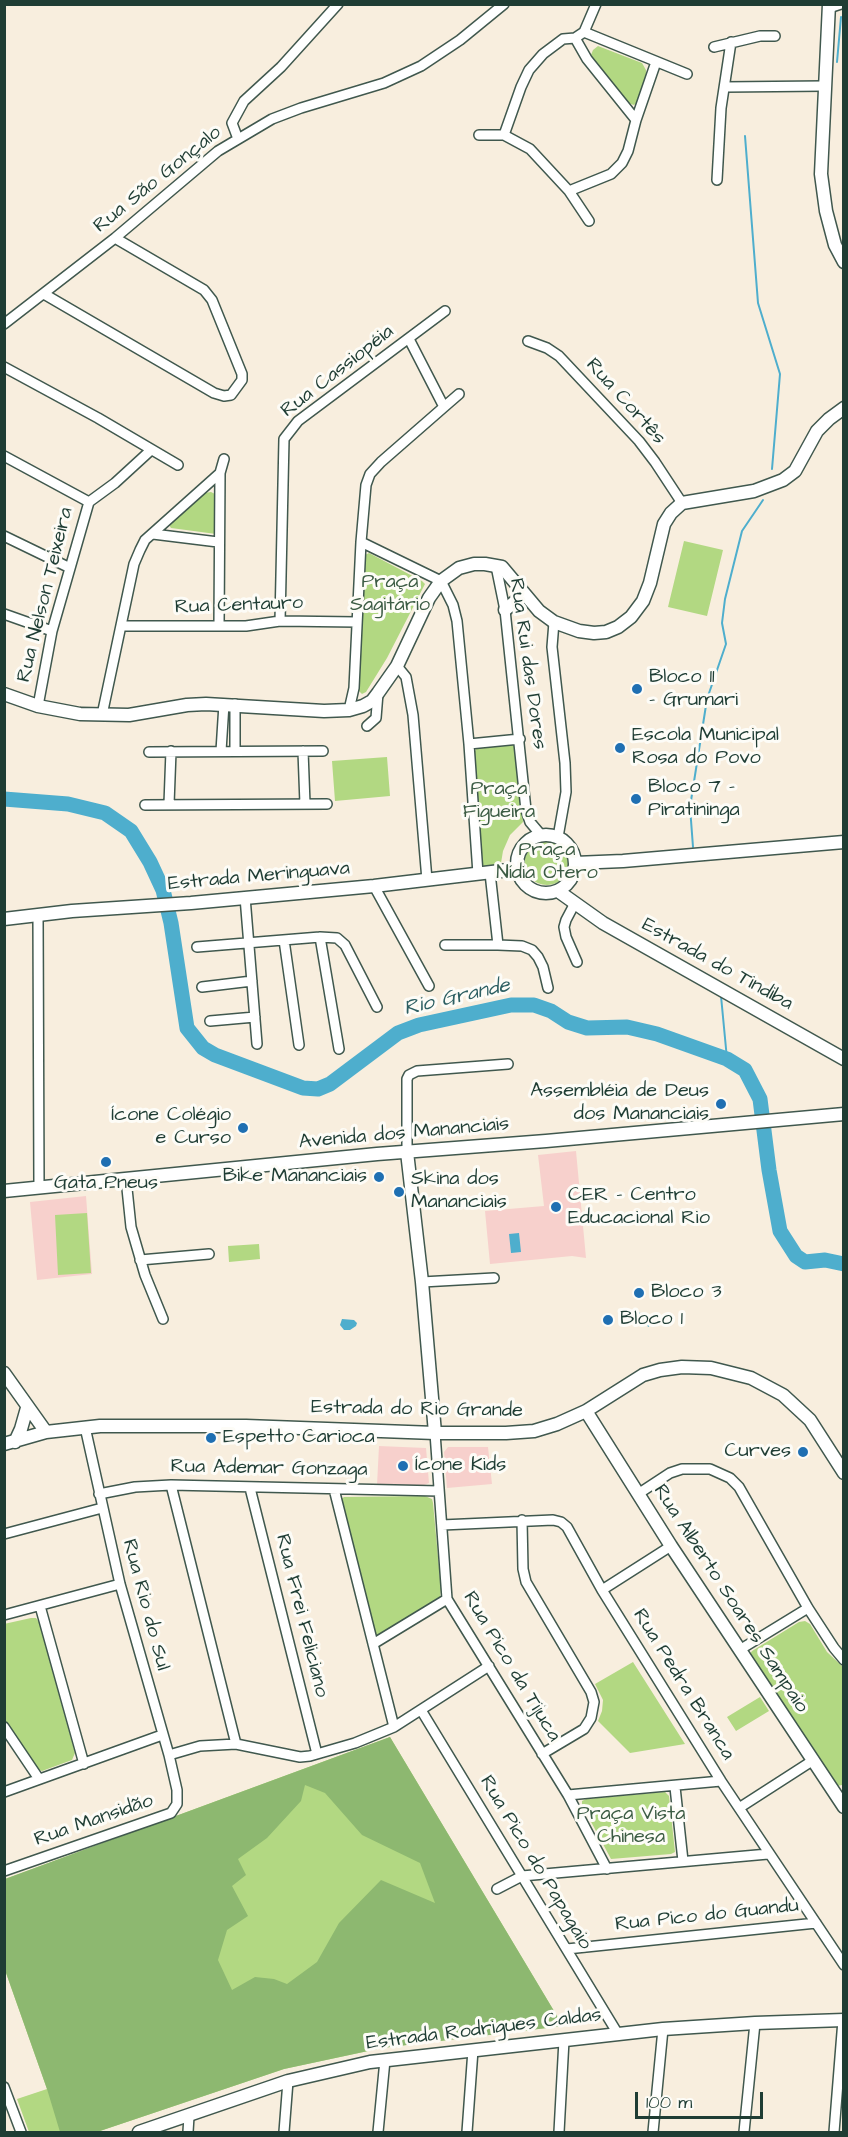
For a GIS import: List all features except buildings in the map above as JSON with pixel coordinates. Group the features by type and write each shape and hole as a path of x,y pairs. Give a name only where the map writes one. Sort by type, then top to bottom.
{"street":[{"path":"238,139 232,123 244,101 281,67 338,4"},
{"name":"Rua São Gonçalo","path":"4,324 115,238 218,151 272,119 384,83 421,66 460,40 504,4"},
{"path":"596,4 580,35 587,59 636,120"},
{"path":"833,6 824,86 821,174 826,211 835,245 843,262"},
{"path":"504,135 520,87 529,70 543,54 563,39 580,35 687,74"},
{"path":"714,47 731,42 775,36"},
{"path":"717,180 721,108 731,42"},
{"path":"569,191 611,174 622,163 628,151 656,62"},
{"path":"725,87 824,86"},
{"path":"479,135 504,135 530,149 569,191 589,221"},
{"path":"44,294 214,393 224,396 231,395 242,380 242,374 212,300 204,290 115,238"},
{"name":"Rua Cassiopéia","path":"280,621 284,439 298,421 445,311"},
{"path":"409,339 444,407"},
{"name":"Rua Cortês","path":"528,341 547,348 559,357 639,441 682,503"},
{"path":"4,367 178,465"},
{"path":"349,710 354,688 366,485 370,474 459,394"},
{"path":"4,694 38,706 80,714 129,715 187,705 230,704 324,711 349,710 363,706 378,693 397,666 429,598 441,581 459,568 474,564 502,567 538,610 554,622 594,633 609,631 631,617 643,601 650,583 664,524 671,513 682,503 754,491 783,480 795,471 818,431 843,408"},
{"name":"Rua Nelson Teixeira","path":"38,706 52,631 68,567 89,502 115,483 151,450"},
{"path":"4,456 89,502"},
{"path":"219,626 220,473 225,459"},
{"path":"102,715 140,550 146,540 220,473"},
{"path":"153,534 219,542"},
{"path":"4,536 68,567"},
{"path":"361,542 441,581 453,605 457,621 484,874 498,945"},
{"name":"Rua Rui das Dores","path":"496,566 505,610 528,816 541,835"},
{"path":"505,610 524,594"},
{"path":"4,614 52,631"},
{"name":"Rua Centauro","path":"122,626 246,626 280,621 357,622"},
{"path":"554,622 552,647 566,792 558,837"},
{"path":"406,647 406,677 413,715 427,880"},
{"path":"397,666 406,677"},
{"path":"354,688 363,706"},
{"path":"367,726 376,718 378,693"},
{"path":"221,751 230,704"},
{"path":"230,704 235,751"},
{"path":"469,744 520,739"},
{"path":"169,804 171,751"},
{"path":"303,751 305,804"},
{"path":"149,752 323,751"},
{"path":"145,805 327,804"},
{"path":"541,835 558,837 573,852 575,863 572,877 563,887 548,893 537,892 521,879 517,869 517,858 522,847 530,839 541,835"},
{"path":"575,863 843,842"},
{"name":"Estrada Meringuava","path":"4,919 72,911 156,906 374,886 517,869"},
{"path":"374,886 429,986"},
{"name":"Estrada do Tindiba","path":"563,887 574,902 603,923 843,1059"},
{"path":"245,897 257,1044"},
{"path":"574,902 564,927 566,938 577,962"},
{"path":"38,915 39,1188"},
{"path":"197,947 320,937 337,938 345,945 377,1007"},
{"path":"320,937 339,1049"},
{"path":"284,940 299,1046"},
{"path":"445,945 522,946 532,950 543,967 548,988"},
{"path":"202,987 252,981"},
{"path":"210,1021 255,1017"},
{"path":"435,1433 422,1282 407,1152 406,1079 417,1071 508,1064"},
{"name":"Avenida dos Mananciais","path":"4,1191 407,1152 843,1114"},
{"path":"126,1179 131,1227 140,1260 163,1319"},
{"path":"140,1260 209,1254"},
{"path":"422,1282 494,1278"},
{"name":"Estrada do Rio Grande","path":"10,1443 46,1432 85,1427 246,1426 435,1433 534,1431 586,1411 643,1375 682,1367 711,1368 732,1371 767,1385 799,1408 822,1436 843,1473"},
{"path":"4,1373 46,1432"},
{"path":"10,1443 21,1429 27,1408"},
{"name":"Rua Alberto Soares Sampaio","path":"586,1411 812,1761 839,1791 843,1807"},
{"name":"Rua Rio do Sul","path":"85,1427 120,1584 177,1790"},
{"name":"Rua Pico da Tijuca","path":"435,1433 447,1599 568,1795 607,1869"},
{"path":"638,1494 670,1473 682,1469 710,1469 730,1478 739,1487 808,1608 843,1660"},
{"path":"171,1485 236,1744"},
{"name":"Rua Ademar Gonzaga","path":"99,1494 135,1487 171,1485 439,1491"},
{"name":"Rua Frei Feliciano","path":"250,1488 317,1754"},
{"path":"334,1489 394,1726"},
{"path":"4,1534 102,1508"},
{"path":"522,1520 523,1569 526,1582 591,1692 594,1702 591,1718 584,1729 542,1754"},
{"name":"Rua Pedra Branca","path":"442,1525 553,1520 567,1527 602,1590 721,1781 843,1965"},
{"path":"602,1590 672,1546"},
{"path":"4,1615 120,1584"},
{"path":"373,1644 447,1599"},
{"path":"40,1606 84,1764"},
{"path":"741,1649 808,1608"},
{"path":"169,1755 200,1746 236,1744 300,1757 317,1754 355,1743 394,1726 489,1666"},
{"name":"Rua Pico do Papagaio","path":"421,1710 618,2034"},
{"path":"4,1727 39,1779"},
{"path":"4,1792 162,1735"},
{"path":"740,1808 812,1761"},
{"path":"568,1795 721,1781"},
{"path":"675,1786 683,1861"},
{"name":"Rua Mansidão","path":"6,1867 171,1813 177,1804 177,1790"},
{"path":"498,1889 522,1876 768,1854"},
{"name":"Rua Pico do Guandu","path":"567,1949 816,1923"},
{"path":"834,2133 843,2020"},
{"name":"Estrada Rodrigues Caldas","path":"139,2133 288,2081 333,2069 385,2060 663,2029 843,2020"},
{"path":"744,2133 755,2023"},
{"path":"653,2133 663,2029"},
{"path":"559,2133 564,2040"},
{"path":"467,2133 473,2050"},
{"path":"378,2133 385,2060"},
{"path":"284,2133 288,2081"},
{"path":"4,2087 21,2133"},
{"path":"188,2133 189,2116"}],"shaded area":[{"name":"CER - Centro Educacional Rio","path":"576,1151 586,1258 572,1256 490,1264 485,1211 544,1206 538,1155"},
{"path":"86,1196 92,1274 37,1280 30,1202"},
{"name":"Ícone Kids","path":"379,1446 426,1448 429,1483 424,1485 377,1485"},
{"path":"448,1447 488,1447 492,1484 447,1488 444,1452"}],"green space":[{"path":"598,46 642,63 646,76 638,102 634,105 628,103 593,62 591,55"},
{"path":"211,492 217,495 216,534 171,528 170,522 204,493"},
{"path":"684,541 723,550 707,616 668,607"},
{"name":"Praça Sagitário","path":"369,553 425,584 387,658 366,692 362,694 359,691 365,555"},
{"name":"Praça Figueira","path":"510,743 516,748 523,822 510,835 501,863 484,866 481,864 473,754 479,745"},
{"path":"387,757 390,796 335,801 332,761"},
{"name":"Praça Nídia Otero","path":"547,839 563,846 570,862 563,878 547,885 531,878 524,862 531,846"},
{"path":"87,1213 91,1273 58,1275 55,1215"},
{"path":"259,1244 260,1259 229,1262 228,1246"},
{"path":"425,1496 432,1499 433,1503 440,1597 376,1636 340,1500 344,1497"},
{"path":"36,1618 39,1622 75,1753 72,1760 42,1771 35,1768 5,1722 4,1624"},
{"path":"805,1621 810,1624 827,1652 843,1667 842,1785 837,1786 750,1654 799,1622"},
{"path":"633,1662 685,1744 630,1753 598,1721 603,1700 595,1684"},
{"path":"760,1697 769,1711 736,1731 727,1717"},
{"path":"390,1737 563,2026 382,2048 284,2069 97,2132 29,2132 17,2099 47,2089 5,1970 5,1879"},
{"path":"390,1737 563,2026 382,2048 284,2069 97,2132 60,2132 5,1970 5,1879","holes":["305,1785 325,1793 362,1835 420,1863 435,1903 381,1880 339,1923 317,1962 287,1984 274,1979 255,1977 232,1990 218,1960 227,1930 248,1916 232,1886 246,1875 238,1859 267,1838 301,1801"]},
{"name":"Praça Vista Chinesa","path":"665,1792 669,1796 675,1852 611,1859 582,1801"}],"water":[{"path":"519,1233 521,1252 511,1253 509,1234"},
{"path":"633,1311 656,1317 657,1321 648,1327 645,1319 639,1321 635,1319 632,1315"},
{"path":"342,1319 354,1320 357,1323 356,1326 350,1330 344,1330 340,1325"}],"waterway":[{"path":"837,62 841,17"},
{"path":"745,136 758,303 780,374 772,469"},
{"path":"693,847 690,807 707,699 726,644 722,623 725,599 742,531 763,500"},
{"name":"Rio Grande","path":"4,799 68,804 105,813 131,831 150,862 163,890 171,923 187,1028 203,1048 215,1055 303,1088 318,1089 330,1084 398,1033 419,1025 511,1005 534,1005 551,1011 568,1022 587,1028 627,1027 657,1034 727,1059 745,1070 760,1099 780,1231 796,1256 805,1262 825,1260 844,1264"},
{"path":"721,996 727,1059"}],"place":[{"name":"Bloco 11 - Grumari","path":"637,689"},
{"name":"Escola Municipal Rosa do Povo","path":"620,748"},
{"name":"Bloco 7 - Piratininga","path":"636,799"},
{"name":"Assembléia de Deus dos Mananciais","path":"721,1104"},
{"name":"Ícone Colégio e Curso","path":"243,1128"},
{"name":"Gata Pneus","path":"106,1162"},
{"name":"Bike Mananciais","path":"379,1177"},
{"name":"Skina dos Mananciais","path":"399,1192"},
{"name":"CER - Centro Educacional Rio","path":"556,1207"},
{"name":"Bloco 3","path":"639,1293"},
{"name":"Bloco 1","path":"608,1320"},
{"name":"Espetto Carioca","path":"211,1438"},
{"name":"Curves","path":"803,1452"},
{"name":"Ícone Kids","path":"403,1466"}]}
